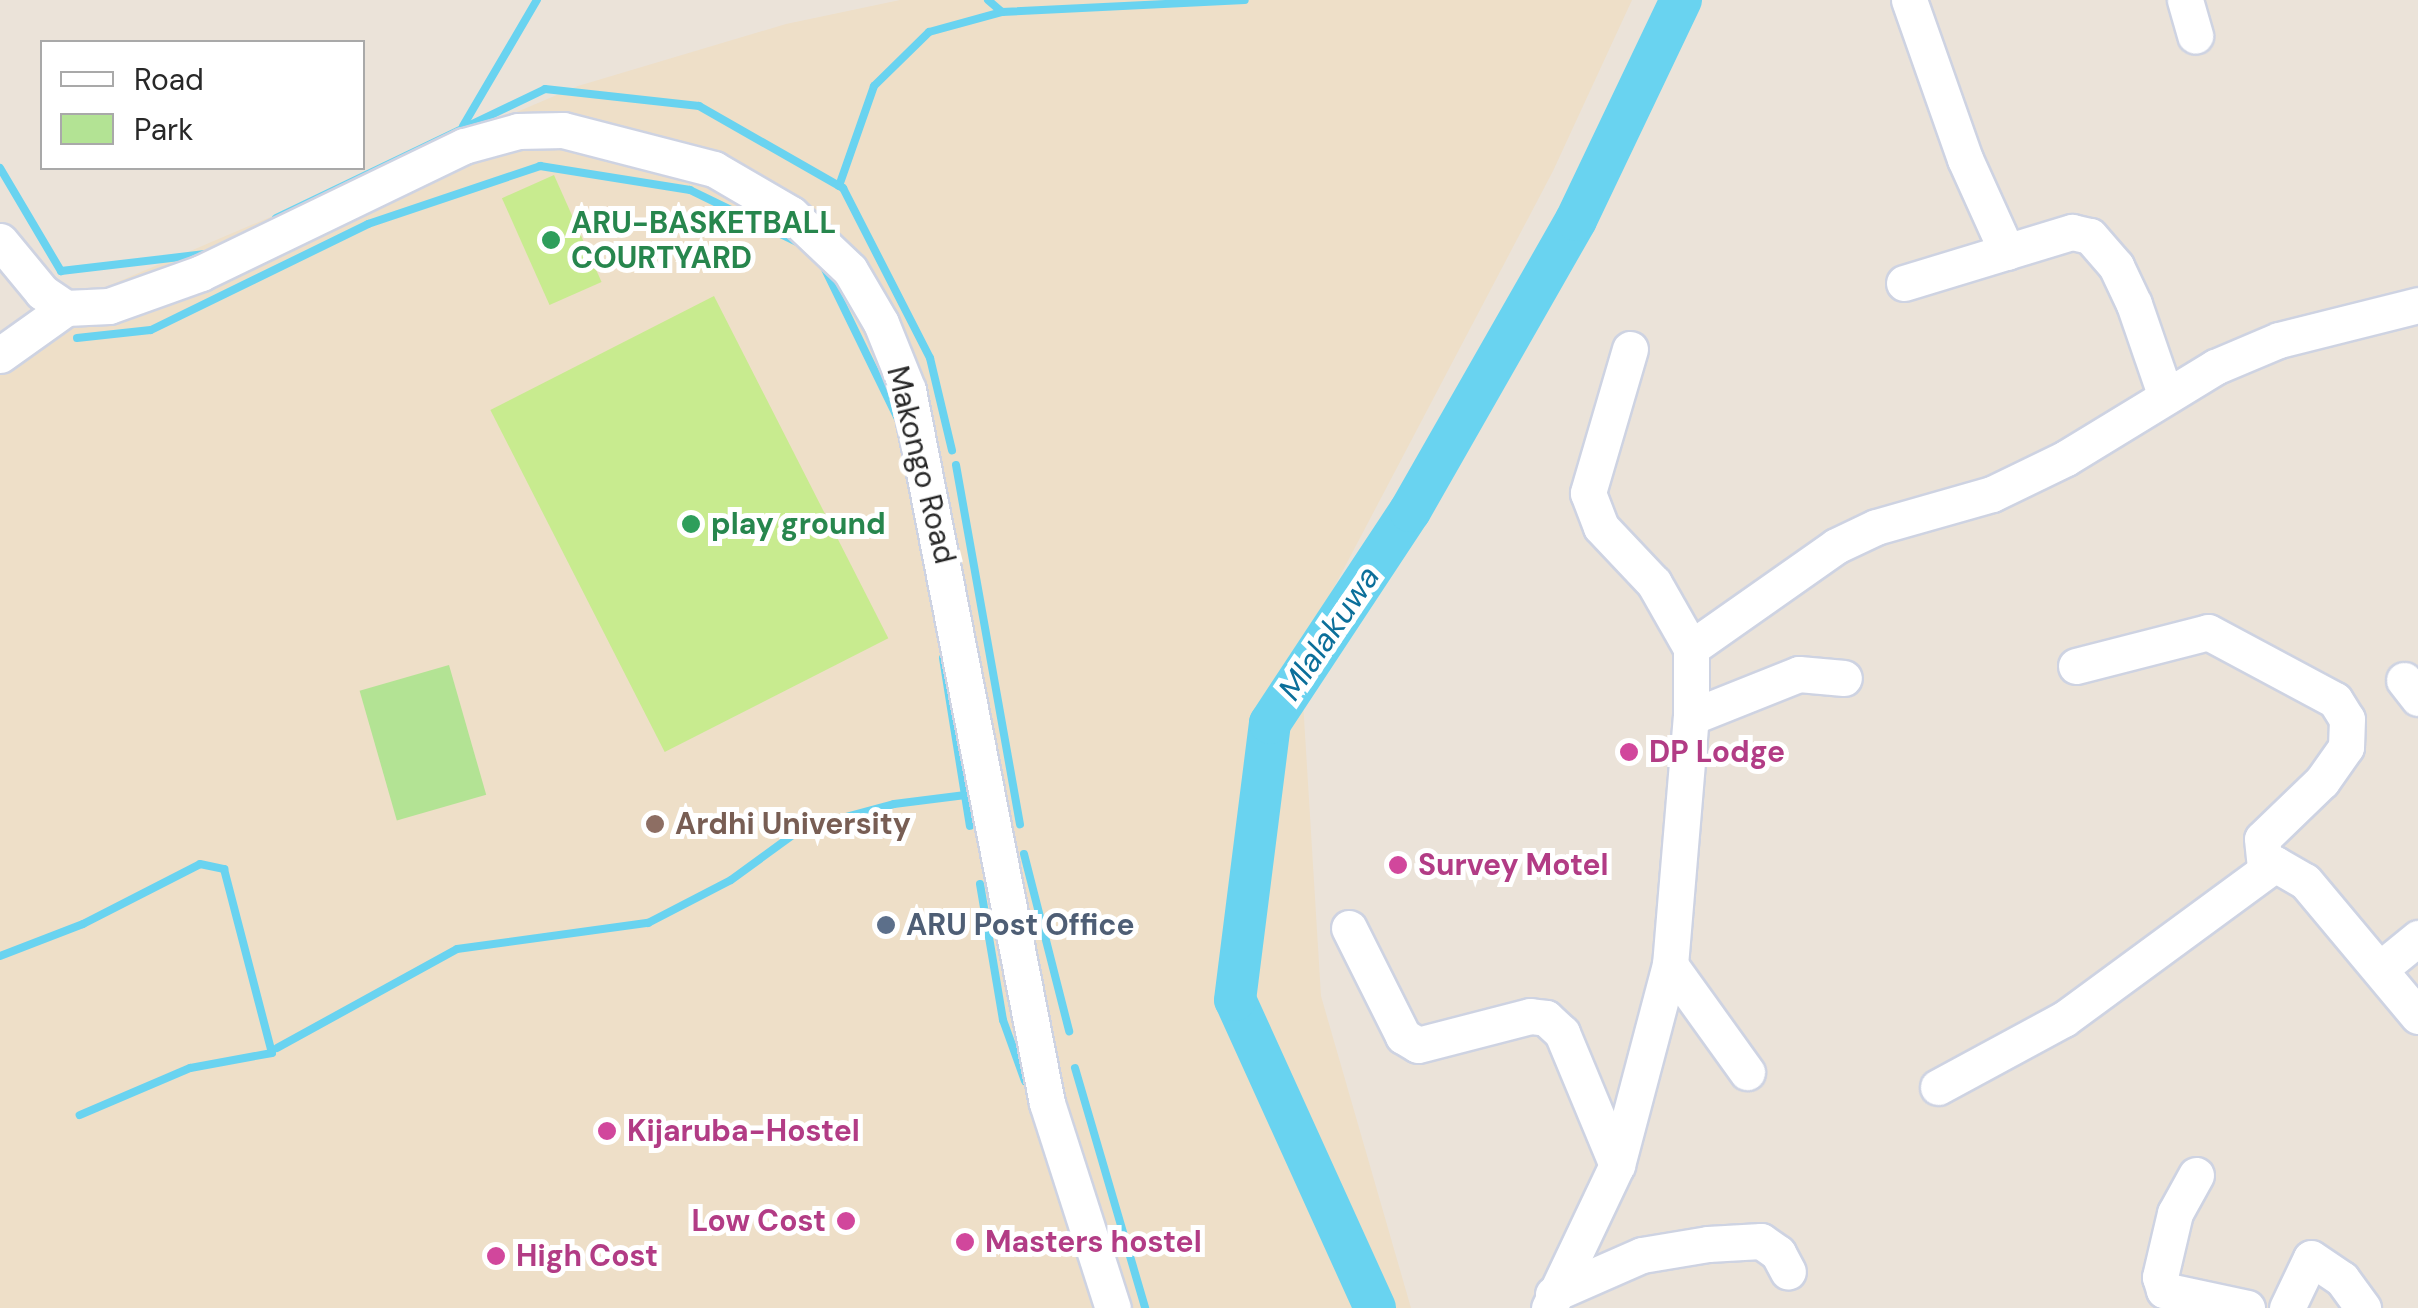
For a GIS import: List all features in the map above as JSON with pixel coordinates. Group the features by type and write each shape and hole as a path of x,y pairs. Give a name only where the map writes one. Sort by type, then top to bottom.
{"street":[{"path":"1909,0 1959,144 2008,252"},
{"path":"2185,0 2195,36"},
{"name":"Makongo Road","path":"66,308 148,296 406,170 475,142 538,130 600,137 714,169 790,214 850,270 881,323 908,390 1047,1103 1113,1308"},
{"path":"1904,283 2072,232 2090,236 2116,266 2134,304 2164,394"},
{"path":"0,241 42,292 66,308 0,355"},
{"path":"1691,648 1836,546 1876,526 1992,494 2066,458 2164,394 2279,340 2418,305"},
{"path":"1551,1301 1618,1165 1670,966 1692,716 1691,648 1654,583 1601,527 1588,492 1630,350"},
{"path":"2076,666 2208,632 2335,700 2347,719 2346,746 2322,780 2262,839 2265,868"},
{"path":"1692,716 1798,674 1844,678"},
{"path":"1938,1087 2064,1019 2265,868 2292,869 2418,1016"},
{"path":"1349,928 1403,1036 1418,1045 1530,1016 1546,1018 1562,1033 1618,1165"},
{"path":"2380,969 2418,938"},
{"path":"1670,966 1748,1072"},
{"path":"2196,1175 2175,1214 2160,1277 2164,1290 2247,1308"},
{"path":"1551,1301 1642,1255 1708,1244 1760,1241 1778,1253 1788,1272"},
{"path":"2287,1308 2311,1258 2342,1279 2364,1308"}],"shaded area":[{"name":"Ardhi University","path":"900,0 1632,0 1553,171 1300,652 1321,996 1411,1308 0,1308 0,332 578,86 786,24"}],"green space":[{"name":"ARU-BASKETBALL COURTYARD","path":"554,175 602,282 550,305 502,198"},
{"name":"play ground","path":"714,296 888,638 665,752 490,410"},
{"path":"449,665 486,795 397,820 360,691"}],"waterway":[{"path":"463,126 537,0"},
{"path":"988,0 1002,12 1245,0"},
{"name":"Mlalakuwa","path":"1375,1308 1235,1000 1270,723 1410,511 1576,220 1681,0"},
{"path":"839,186 874,86 929,32 1002,12"},
{"path":"276,218 545,89 699,106 843,188 930,358 952,450"},
{"path":"77,338 151,330 368,224 540,166 690,190 799,243"},
{"path":"0,168 61,271 205,254"},
{"path":"823,265 898,419"},
{"path":"956,465 1020,824"},
{"path":"943,658 970,826"},
{"path":"277,1048 457,949 648,923 731,880 801,829 894,804 965,795"},
{"path":"1024,854 1069,1031"},
{"path":"0,956 83,924 200,864 224,869 272,1053 190,1068 80,1115"},
{"path":"980,884 1003,1020 1025,1081"},
{"path":"1075,1068 1145,1308"}],"place":[{"name":"ARU-BASKETBALL COURTYARD","path":"551,240"},
{"name":"play ground","path":"691,524"},
{"name":"DP Lodge","path":"1629,752"},
{"name":"Ardhi University","path":"655,824"},
{"name":"Survey Motel","path":"1398,865"},
{"name":"ARU Post Office","path":"886,925"},
{"name":"Kijaruba-Hostel","path":"607,1131"},
{"name":"Low Cost","path":"846,1221"},
{"name":"Masters hostel","path":"965,1242"},
{"name":"High Cost","path":"496,1256"}]}
